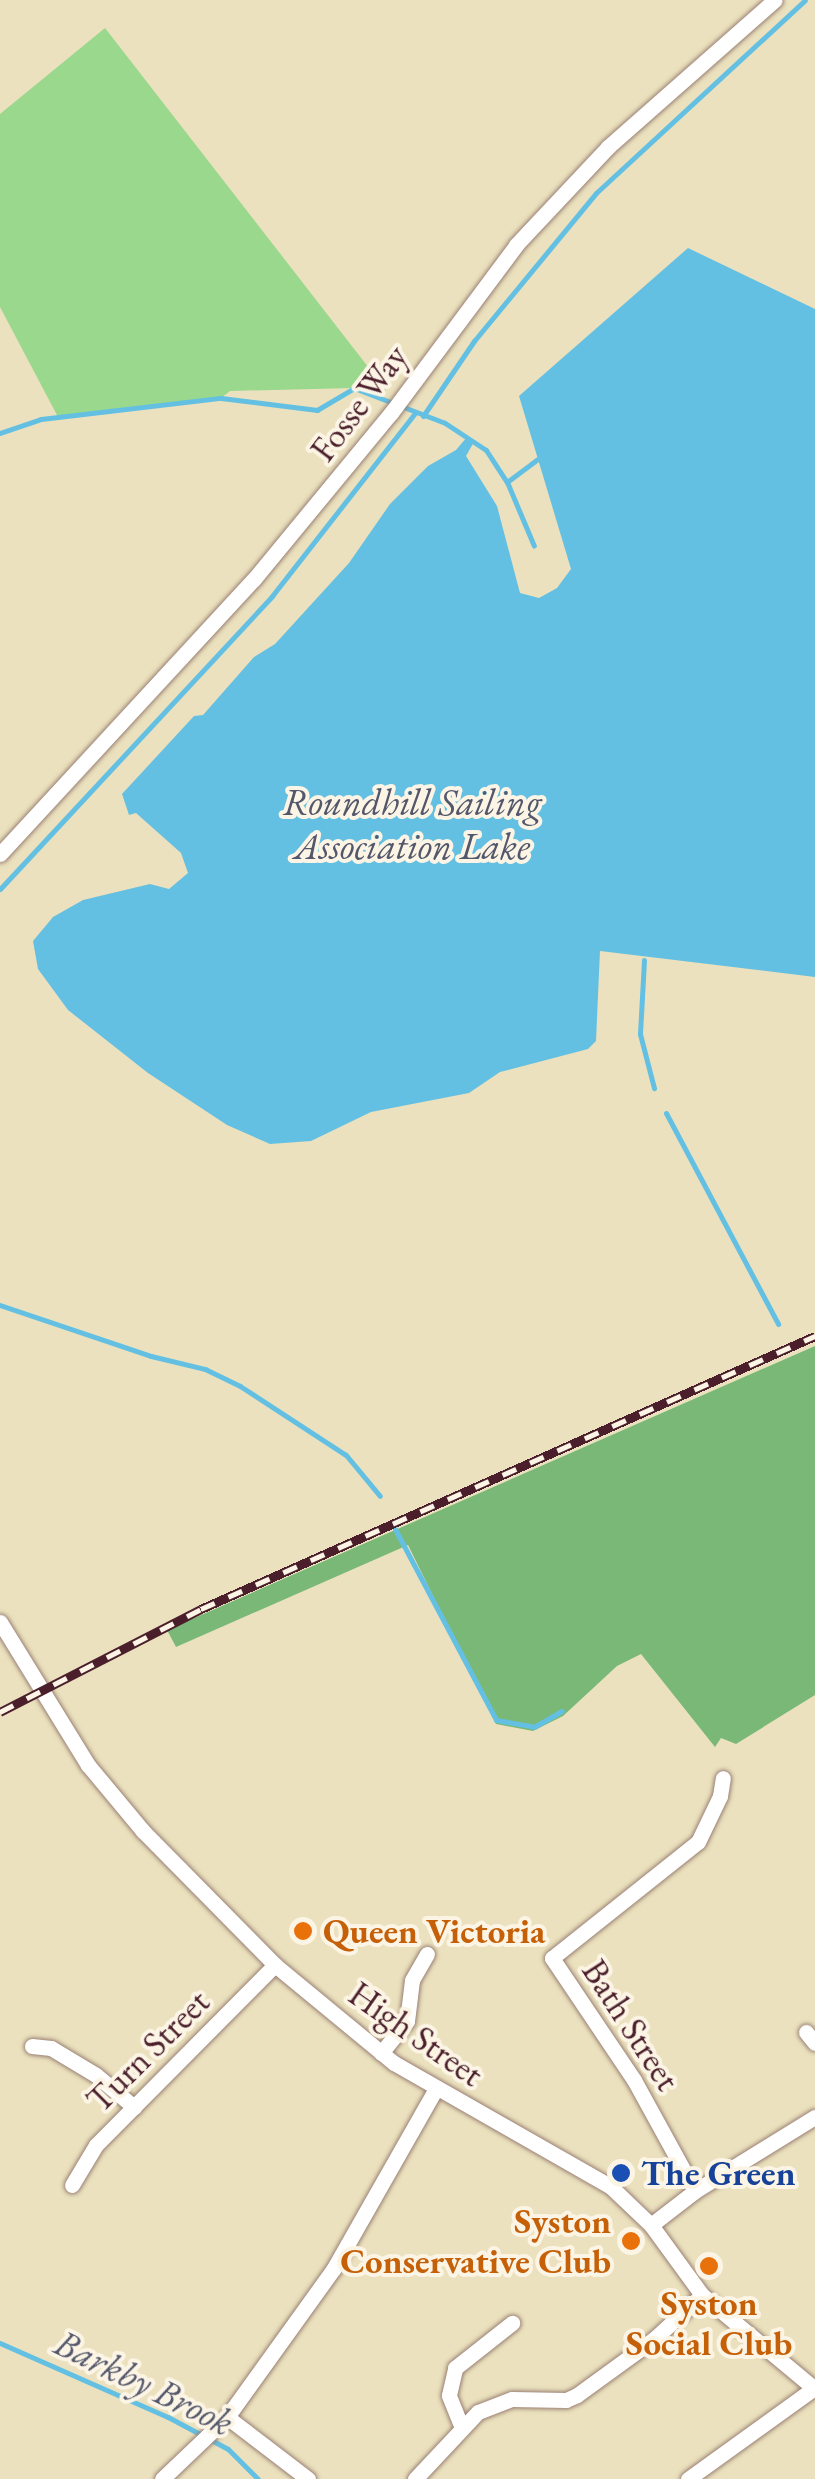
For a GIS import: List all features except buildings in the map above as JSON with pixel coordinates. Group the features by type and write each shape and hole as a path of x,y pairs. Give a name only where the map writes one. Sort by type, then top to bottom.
{"street":[{"name":"Fosse Way","path":"0,854 254,579 391,414 516,245 576,180 775,0"},
{"name":"High Street","path":"0,1622 88,1765 143,1831 275,1966 381,2053 435,2090 610,2186 651,2225 702,2295 814,2388"},
{"name":"Bath Street","path":"695,2190 634,2080 552,1958 698,1842 720,1796 723,1778"},
{"path":"381,2053 407,2022 412,1980 426,1954"},
{"name":"Turn Street","path":"72,2185 96,2145 275,1966"},
{"path":"32,2046 51,2048 134,2106"},
{"path":"162,2479 226,2417 334,2268 435,2090"},
{"path":"651,2225 695,2190 815,2116"},
{"path":"415,2479 478,2412 529,2398 566,2400 587,2390 702,2295"},
{"path":"462,2428 450,2404 449,2382 462,2350 512,2323"},
{"path":"494,2335 505,2350"},
{"path":"688,2479 814,2388"},
{"path":"226,2417 308,2479"}],"green space":[{"path":"105,28 386,390 381,397 354,388 230,391 221,398 58,417 0,307 0,114"},
{"path":"815,1346 815,1695 736,1744 721,1738 715,1747 641,1654 617,1666 563,1716 533,1731 496,1724 408,1545 176,1647 167,1630"}],"water":[{"name":"Roundhill Sailing Association Lake","path":"688,248 815,309 815,977 600,951 596,1041 588,1049 500,1072 469,1093 371,1112 311,1141 270,1144 227,1125 148,1073 68,1010 38,969 33,941 53,917 83,900 150,884 169,889 188,873 181,853 136,813 129,815 122,794 194,716 203,715 254,657 275,644 349,563 390,504 428,466 456,450 467,437 474,442 466,456 497,506 520,593 539,598 557,588 571,569 519,396"}],"waterway":[{"path":"423,416 474,341 596,193 805,0"},
{"path":"0,433 41,419 221,398 317,410 354,388 445,423 486,450 507,482 534,546"},
{"path":"0,889 272,596 415,413"},
{"path":"507,482 537,459"},
{"path":"644,960 640,1034 654,1088"},
{"path":"666,1113 778,1324"},
{"path":"0,1305 151,1356 205,1369 240,1386 346,1455 380,1496"},
{"path":"395,1529 496,1720 534,1727 562,1711"},
{"name":"Barkby Brook","path":"0,2343 168,2417 228,2449 258,2479"}],"railway":[{"path":"0,1712 201,1609 815,1336"}],"place":[{"name":"Queen Victoria","path":"303,1931"},
{"name":"The Green","path":"621,2173"},
{"name":"Syston Conservative Club","path":"631,2241"},
{"name":"Syston Social Club","path":"709,2266"}]}
